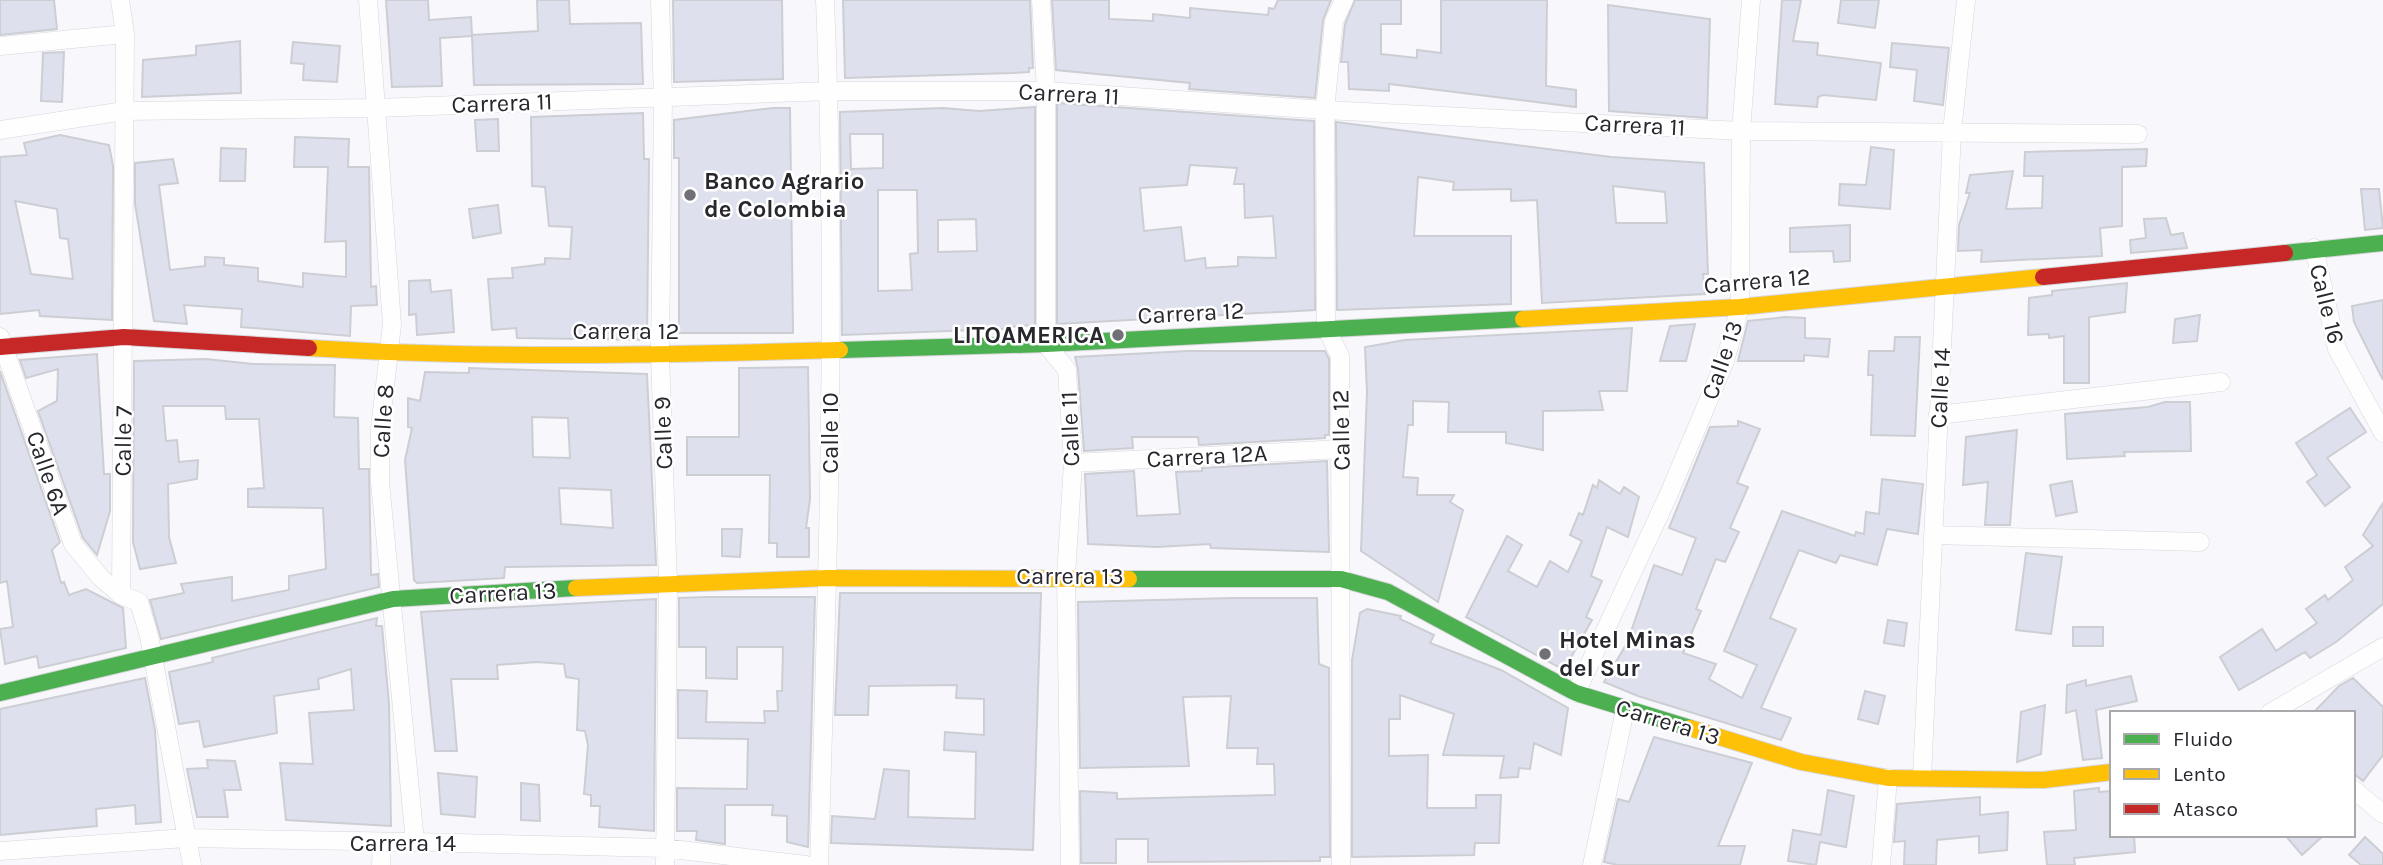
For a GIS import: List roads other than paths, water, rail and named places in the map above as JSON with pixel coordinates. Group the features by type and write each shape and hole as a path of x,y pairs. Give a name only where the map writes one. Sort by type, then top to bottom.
{"street":[{"name":"Calle 7","path":"120,0 125,34 121,595"},
{"name":"Calle 8","path":"368,0 393,324 380,429 380,469 415,842"},
{"name":"Calle 9","path":"660,0 663,97 660,355 668,583 665,857"},
{"name":"Calle 10","path":"819,865 828,578 830,350 829,91 825,0"},
{"path":"1041,0 1046,91 1046,344"},
{"name":"Calle 12","path":"1342,865 1340,356 1326,328 1325,110 1334,21 1344,0"},
{"name":"Calle 13","path":"1576,693 1668,496 1726,361 1740,307 1741,131 1751,0"},
{"name":"Calle 14","path":"1922,777 1952,132 1966,0"},
{"path":"0,46 125,34"},
{"name":"Carrera 11","path":"0,130 124,111 376,108 829,91 1046,91 1325,110 1741,131 2138,134"},
{"name":"Carrera 12","path":"1,343 124,337 390,353 660,355 1046,344 1740,307 2383,243"},
{"name":"Calle 16","path":"2314,248 2337,349 2383,433"},
{"name":"Calle 6A","path":"1,343 73,544 121,595"},
{"name":"Calle 11","path":"1046,344 1067,370 1073,463 1066,576 1070,865"},
{"path":"1938,415 2221,382"},
{"name":"Carrera 12A","path":"1073,463 1341,449"},
{"path":"1933,535 2200,542"},
{"name":"Carrera 13","path":"0,693 393,599 668,583 828,578 1066,576 1341,579 1388,592 1576,693 1801,762 1888,778 2043,780 2110,772"},
{"path":"121,595 139,602 192,865"},
{"path":"2273,711 2383,647"},
{"path":"1592,865 1625,710"},
{"path":"1881,865 1888,778"},
{"path":"2355,790 2381,809"},
{"name":"Carrera 14","path":"0,851 186,838 382,844 415,842 806,865"},
{"path":"382,844 382,865"}],"place":[{"name":"Banco Agrario de Colombia","path":"690,195"},
{"name":"LITOAMERICA","path":"1118,335"},
{"name":"Hotel Minas del Sur","path":"1545,654"}]}
